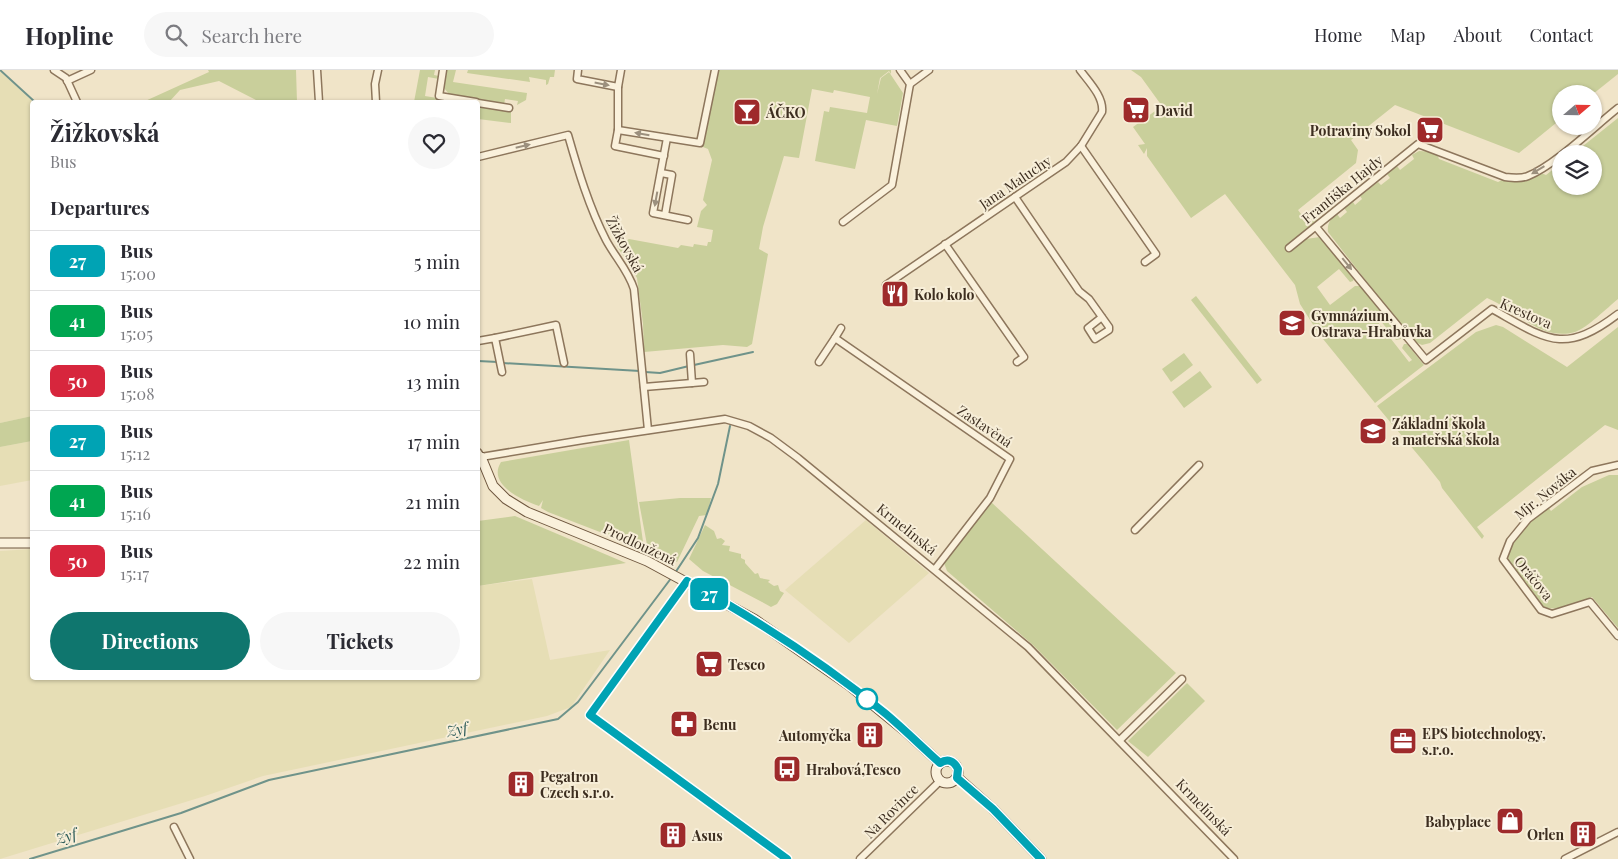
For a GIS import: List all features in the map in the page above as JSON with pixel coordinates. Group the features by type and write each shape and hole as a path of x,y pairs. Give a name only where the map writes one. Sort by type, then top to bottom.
{"main road":[{"name":"Prodloužená","path":"480,458 497,491 517,507 625,551 683,579 754,619 815,660 887,715 940,763"},
{"path":"0,543 30,543"},
{"path":"946,760 955,763 958,769 957,778 950,783 940,781 936,771 940,763 946,760"},
{"path":"957,778 993,809 1041,859"}],"street":[{"path":"54,70 68,81 76,100"},
{"path":"68,81 91,70"},
{"path":"317,70 319,100"},
{"path":"376,100 375,84 378,70"},
{"path":"443,70 439,96 461,100"},
{"path":"578,70 577,79 618,87"},
{"path":"621,70 618,87 618,130 615,146 664,156"},
{"path":"618,130 700,143 716,70"},
{"path":"900,70 910,84"},
{"path":"843,222 892,185 910,84 929,70"},
{"name":"Jana Maluchy","path":"886,285 1066,162 1081,146 1102,112 1103,106 1101,100 1080,70"},
{"path":"480,103 509,108"},
{"name":"Františka Hajdy","path":"1289,248 1418,144 1506,177 1517,179 1527,177 1546,166 1618,108"},
{"name":"Žižkovská","path":"480,156 568,135 577,168 598,222 606,240 630,276 634,289 648,430"},
{"path":"667,138 653,213 688,220"},
{"path":"1081,146 1156,254 1145,262"},
{"path":"660,173 672,175 665,215"},
{"path":"1015,197 1079,291 1089,299 1102,317"},
{"name":"Krestova","path":"1316,227 1426,360 1492,309 1542,336 1558,340 1576,339 1590,333 1618,314"},
{"path":"945,244 1024,357 1017,362"},
{"path":"480,341 556,325 564,362"},
{"path":"819,362 841,328"},
{"path":"495,338 502,372"},
{"name":"Zastavěná","path":"835,338 1010,459 990,498 935,569"},
{"path":"690,354 692,383"},
{"path":"644,387 704,382"},
{"name":"Krmelínská","path":"480,456 725,419 749,426 771,438 798,458 1028,647 1234,859"},
{"path":"1135,530 1199,465"},
{"name":"Mjr. Nováka","path":"1503,559 1510,541 1528,519 1592,471 1618,465"},
{"name":"Oráčova","path":"1503,559 1541,610 1552,614 1590,602 1618,636"},
{"path":"1120,740 1182,679"},
{"name":"Na Rovince","path":"860,859 940,781"},
{"path":"174,828 190,859"},
{"path":"1565,859 1618,832"}],"shaded area":[{"path":"0,71 31,100 30,416 0,423"},
{"path":"30,441 30,480 0,486 0,447"},
{"path":"866,520 929,573 849,643 785,590"},
{"path":"30,549 30,680 480,680 480,586 532,579 550,660 610,650 571,707 547,716 263,776 205,796 0,859 0,551"}],"green space":[{"path":"208,70 296,70 297,100 256,100 219,81 180,90 171,100 147,100 209,72"},
{"path":"420,70 435,70 434,75 439,76 439,79 428,77 425,96 449,100 414,100"},
{"path":"446,70 456,70 453,82 527,93 526,100 517,105 518,101 505,99 504,105 449,94 444,88"},
{"path":"468,70 555,70 554,77 550,77 546,85 546,80 529,77 530,82 467,73"},
{"path":"719,70 891,70 891,74 889,71 880,78 877,94 881,78 889,72 903,93 897,126 866,120 855,169 815,161 824,111 829,112 830,107 867,113 870,97 834,90 833,93 812,89 799,158 784,156 763,227 759,249 768,254 752,344 747,347 723,345 644,352 643,324 637,278 617,246 629,239 678,248 681,245 693,247 694,244 707,246 708,242 711,242 713,230 697,227 701,211 707,205 703,200 712,160 708,149 703,147 714,82"},
{"path":"1131,70 1618,70 1618,74 1602,87 1602,85 1552,85 1552,126 1519,153 1395,105 1351,140 1358,150 1356,163 1298,210 1307,222 1315,217 1318,222 1287,247 1290,251 1306,239 1320,237 1354,278 1350,282 1339,269 1317,287 1330,305 1355,286 1361,286 1401,337 1401,339 1396,340 1372,310 1370,312 1409,362 1412,360 1402,348 1404,344 1407,344 1424,365 1375,403 1319,334 1300,304 1295,285 1225,194 1191,218 1147,156 1147,148 1144,154 1138,145 1145,144 1133,127 1162,106 1141,77"},
{"path":"480,105 511,109 511,123 480,119"},
{"path":"1618,118 1618,299 1591,322 1575,332 1563,334 1540,329 1487,298 1430,343 1422,345 1413,341 1328,232 1331,220 1337,214 1340,218 1347,212 1344,208 1353,202 1355,205 1362,199 1360,196 1378,182 1381,185 1390,178 1387,174 1397,166 1400,170 1414,159 1412,155 1419,151 1436,152 1439,159 1498,182 1504,179 1523,180 1541,173 1546,175 1552,170 1552,195 1602,195 1602,145 1584,145 1597,135 1602,135 1602,131"},
{"path":"1196,296 1262,380 1257,384 1191,300"},
{"path":"1496,325 1503,327 1567,367 1618,327 1618,430 1605,425 1477,527 1484,536 1482,539 1442,488 1440,482 1377,406 1476,332"},
{"path":"1184,353 1193,365 1171,382 1162,369"},
{"path":"1200,371 1212,387 1184,408 1172,392"},
{"path":"30,416 30,441 0,447 0,423"},
{"path":"629,440 644,549 548,512 541,508 543,500 539,506 524,500 508,490 502,484 499,477 498,470 501,462"},
{"path":"1609,475 1618,475 1618,628 1592,597 1561,609 1546,608 1540,605 1508,560 1512,544 1522,530 1548,507 1551,511 1582,487"},
{"path":"680,498 711,498 707,515 699,516 677,562 648,550 639,502"},
{"path":"991,502 1176,673 1117,730 1033,645 947,571 944,563"},
{"path":"515,516 626,563 480,586 480,521"},
{"path":"705,525 714,531 717,539 721,538 725,541 722,545 730,546 729,551 741,554 741,558 745,560 745,563 755,574 758,573 760,578 770,580 768,582 774,586 778,585 780,591 784,593 777,604 771,607 703,571 689,559"},
{"path":"1187,683 1205,701 1148,757 1128,741"}],"waterway":[{"path":"0,70 33,100"},
{"path":"694,365 753,352"},
{"path":"480,361 498,362"},
{"path":"502,363 640,371"},
{"path":"645,372 660,373 689,366"},
{"name":"Zyf","path":"675,573 698,538 718,484 730,426"},
{"name":"Zyf","path":"30,859 181,813 269,780 558,719 578,702 672,577"}],"bus line":[{"name":"27","path":"787,859 590,715 687,581 754,619 822,665 887,715 940,763 946,760 955,763 959,773 957,778 968,785 993,809 1041,859"}],"place":[{"name":"David","path":"1136,110"},
{"name":"ÁČKO","path":"747,112"},
{"name":"Potraviny Sokol","path":"1430,130"},
{"name":"Kolo kolo","path":"895,294"},
{"name":"Gymnázium, Ostrava-Hrabůvka","path":"1292,323"},
{"name":"Základní škola a mateřská škola","path":"1373,431"},
{"name":"Tesco","path":"709,664"},
{"name":"Benu","path":"684,724"},
{"name":"Automyčka","path":"870,735"},
{"name":"EPS biotechnology, s.r.o.","path":"1403,741"},
{"name":"Hrabová,Tesco","path":"787,769"},
{"name":"Pegatron Czech s.r.o.","path":"521,784"},
{"name":"Babyplace","path":"1510,821"},
{"name":"Orlen","path":"1583,834"},
{"name":"Asus","path":"673,835"}]}
